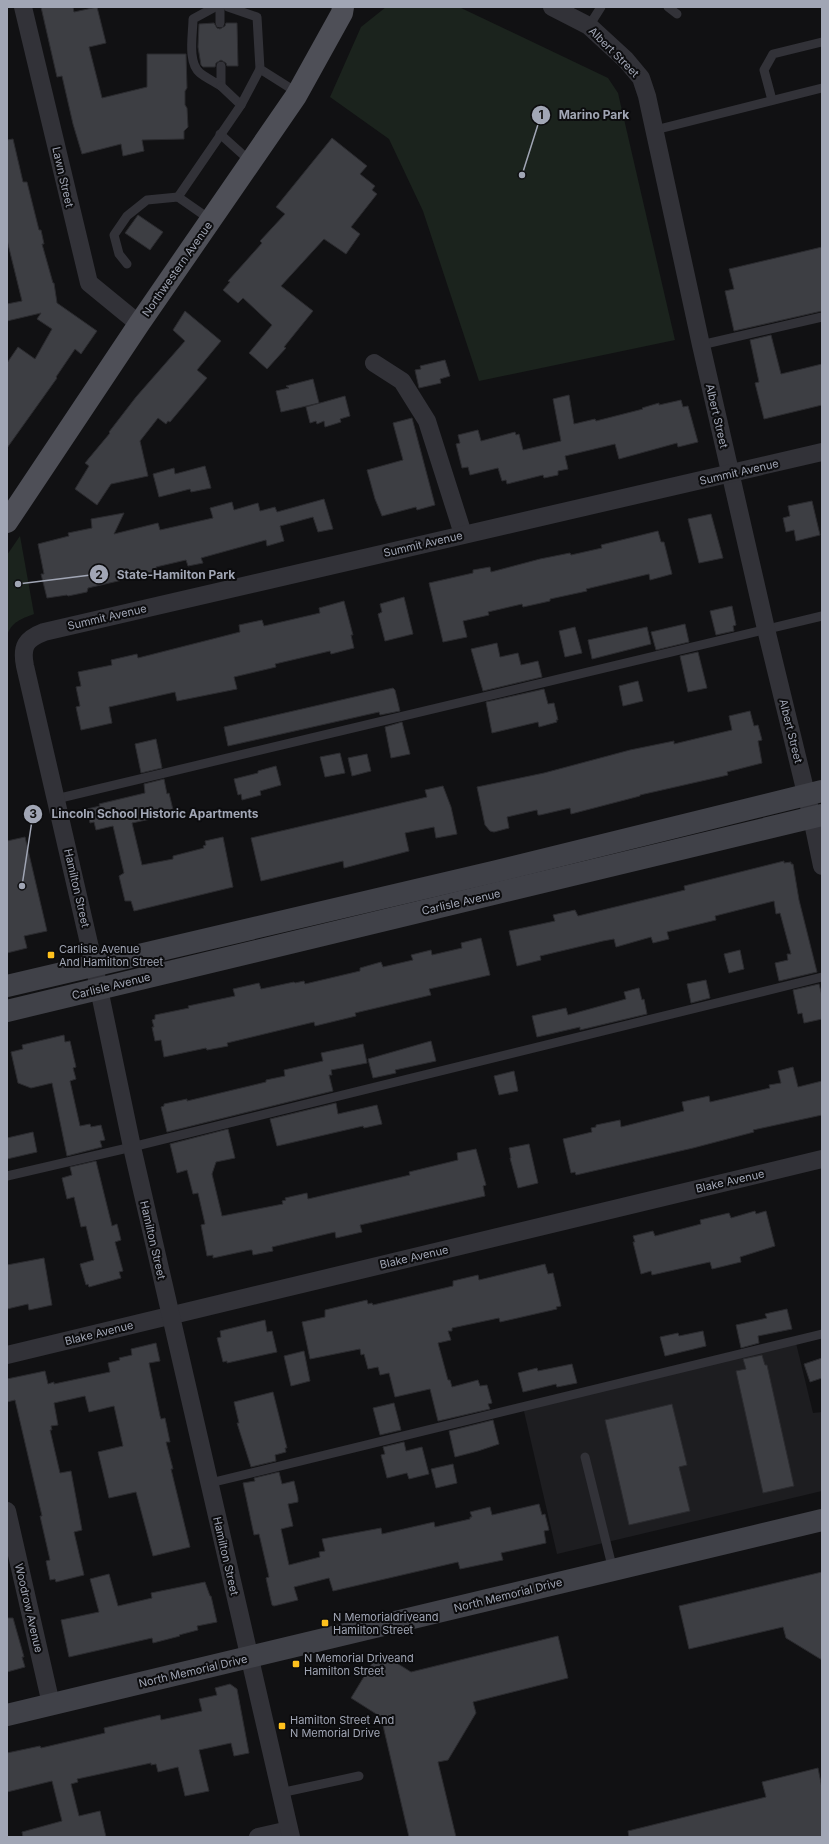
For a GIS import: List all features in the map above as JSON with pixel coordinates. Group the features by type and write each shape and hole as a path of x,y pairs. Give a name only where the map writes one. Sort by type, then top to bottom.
{"main road":[{"name":"Northwestern Avenue","path":"7,522 139,324 298,93 345,9"}],"street":[{"name":"Lawn Street","path":"23,7 89,283 139,324"},
{"name":"Albert Street","path":"552,7 589,26 626,60 641,78 655,130 701,346 766,629 814,793 822,866"},
{"path":"374,363 402,381 427,421 463,534"},
{"name":"Summit Avenue","path":"27,643 33,636 44,632 822,452"},
{"name":"Hamilton Street","path":"27,643 23,653 100,989 132,1147 290,1833"},
{"name":"Carlisle Avenue","path":"7,986 493,872 814,793"},
{"name":"Carlisle Avenue","path":"7,1011 817,816"},
{"path":"493,872 498,894"},
{"name":"Blake Avenue","path":"7,1355 822,1159"},
{"name":"Woodrow Avenue","path":"7,1511 51,1704"},
{"name":"North Memorial Drive","path":"7,1715 822,1520"},
{"path":"258,1837 290,1833"}],"lane":[{"path":"215,7 193,19 193,58 195,67 200,73 222,86 241,105"},
{"path":"220,7 220,23"},
{"path":"178,197 241,105 260,69 257,17 228,7"},
{"path":"589,26 600,7"},
{"path":"668,7 677,14"},
{"path":"772,100 764,70 773,54 822,42"},
{"path":"221,66 222,86"},
{"path":"260,69 298,93"},
{"path":"655,130 822,88"},
{"path":"220,134 251,162"},
{"path":"127,264 119,254 114,235 127,216 147,200 178,197 211,220"},
{"path":"701,346 822,317"},
{"path":"56,799 822,616"},
{"path":"7,1176 132,1147 822,977"},
{"path":"210,1483 822,1334"},
{"path":"585,1458 614,1570"},
{"path":"280,1793 358,1776"}],"shaded area":[{"path":"386,7 459,7 608,78 618,93 675,340 479,381 423,211 389,139 330,97 361,27"},
{"path":"20,536 34,614 21,619 14,624 7,636 7,555"},
{"path":"796,1343 813,1413 822,1412 822,1491 557,1554 523,1407"}],"building":[{"path":"41,7 73,7 74,12 97,7 106,43 89,47 102,98 147,87 147,54 186,54 187,88 185,91 185,105 187,108 188,127 184,131 184,139 142,140 144,151 123,156 121,144 82,154 73,124 62,76 57,77"},
{"path":"214,23 217,28 220,29 225,26 226,23 237,23 238,66 227,66 226,63 221,60 216,63 215,67 203,67 201,65 198,47 199,24"},
{"path":"332,138 367,166 360,174 375,186 372,190 377,194 351,227 360,234 346,254 324,239 281,286 313,311 284,347 286,348 267,369 249,353 272,325 243,298 238,303 223,290 230,282 228,281 262,243 260,241 285,214 276,207"},
{"path":"13,139 23,182 27,182 39,230 41,230 44,244 42,244 54,283 57,303 97,331 81,354 75,349 56,377 57,378 7,448 7,363 18,347 35,359 52,329 37,319 41,313 7,321 7,304 22,301 7,240 7,140"},
{"path":"138,215 163,232 150,250 125,233"},
{"path":"822,247 822,311 734,331 725,291 734,289 729,269"},
{"path":"185,311 221,341 197,370 207,378 170,422 168,421 166,424 158,418 140,441 148,476 111,484 97,505 75,489 89,466 85,463 110,433 109,432 136,397 185,341 173,330"},
{"path":"771,335 781,374 822,364 822,405 764,419 755,383 759,382 750,340"},
{"path":"445,360 450,376 440,379 441,383 419,388 415,370 421,369 420,366"},
{"path":"313,379 319,403 281,412 276,391 289,388 286,386"},
{"path":"569,395 574,424 595,419 596,421 643,409 642,408 659,403 659,405 681,400 683,407 688,406 698,442 678,447 677,443 619,459 615,444 565,456 568,469 558,471 558,475 544,478 543,475 507,484 506,480 502,481 498,468 470,475 468,467 462,468 456,444 460,443 458,435 478,430 481,441 515,432 516,435 519,434 523,450 561,441 553,399"},
{"path":"345,396 350,416 340,419 341,422 325,427 324,421 317,424 316,421 310,423 306,407"},
{"path":"412,418 435,505 417,510 416,507 382,516 375,499 367,470 403,460 393,423"},
{"path":"205,466 211,488 191,492 190,489 159,497 153,474 174,468 175,474"},
{"path":"324,499 333,529 318,532 313,517 280,526 284,541 267,546 266,540 201,558 203,563 188,566 186,560 156,567 157,572 88,588 87,592 47,598 41,574 44,574 38,544 69,536 68,533 92,528 91,519 124,513 114,534 158,523 160,530 213,518 210,508 232,502 234,510 258,503 260,511 275,507 277,512"},
{"path":"812,501 820,535 796,541 794,530 786,532 783,518 790,516 788,506"},
{"path":"711,514 723,558 699,563 688,519"},
{"path":"658,531 661,542 664,542 672,574 650,580 649,574 586,589 587,591 550,599 550,601 523,607 522,604 488,612 489,615 463,621 467,637 443,642 429,583 473,573 473,570 490,567 491,572 540,559 570,553 571,555 602,548 601,545"},
{"path":"404,597 413,634 385,641 378,614 382,612 380,604"},
{"path":"344,601 353,635 351,635 354,648 331,654 330,651 275,664 276,667 234,677 237,689 177,701 175,692 109,707 112,723 81,730 76,707 80,706 76,687 81,686 78,672 112,665 111,660 137,654 138,658 240,632 239,625 262,620 264,626 320,613 319,608"},
{"path":"732,606 736,625 733,626 734,631 716,635 710,611"},
{"path":"685,624 689,642 656,650 651,632"},
{"path":"575,627 582,653 565,657 559,631"},
{"path":"647,627 651,644 592,659 588,640"},
{"path":"497,643 500,657 518,653 521,665 538,661 542,677 483,691 471,649"},
{"path":"698,652 707,688 688,692 680,656"},
{"path":"638,681 643,701 623,706 619,686"},
{"path":"393,688 395,690 400,711 380,715 379,712 228,746 224,727"},
{"path":"544,689 548,704 554,703 558,720 556,720 557,722 539,727 538,722 492,733 486,702"},
{"path":"750,711 754,726 758,725 762,740 758,741 762,763 727,772 728,775 640,795 571,814 570,808 540,815 538,815 537,810 507,817 509,828 494,832 490,831 485,825 477,787 544,773 630,750 674,741 674,744 732,730 729,716"},
{"path":"402,722 410,754 391,758 385,727"},
{"path":"156,739 162,768 141,773 135,744"},
{"path":"340,753 345,773 325,777 320,757"},
{"path":"367,754 371,771 352,776 348,758"},
{"path":"276,766 281,785 260,791 261,795 242,800 241,794 238,795 234,779 258,773 258,771"},
{"path":"164,779 167,794 169,793 174,814 132,823 142,865 173,859 173,856 204,848 203,846 206,845 205,841 223,837 233,887 134,911 131,901 125,901 119,876 124,873 113,826 96,830 94,822 90,823 87,809 100,806 99,804 145,793 144,784"},
{"path":"443,786 451,807 457,834 436,838 434,827 405,833 409,851 344,868 343,861 261,881 251,838 427,797 425,790"},
{"path":"25,837 47,931 24,936 27,948 7,953 7,841"},
{"path":"784,861 784,863 791,862 791,864 793,864 799,900 817,972 779,981 775,963 788,960 787,954 791,954 780,913 776,914 774,901 715,916 716,920 667,932 669,939 653,943 651,937 616,947 614,939 540,956 541,960 517,966 509,931 555,921 553,915 575,910 578,916 685,890 684,886"},
{"path":"481,938 490,975 429,989 431,995 355,1013 356,1016 315,1026 314,1022 227,1043 228,1046 207,1050 206,1048 164,1057 161,1040 155,1041 152,1020 155,1019 155,1015 235,996 233,989 259,983 261,989 294,982 304,981 305,984 360,971 360,968 381,962 383,967 413,960 411,955 431,950 432,955 462,948 461,943"},
{"path":"740,950 744,969 729,973 724,954"},
{"path":"706,980 710,998 691,1003 687,984"},
{"path":"819,984 822,996 822,1019 804,1023 802,1013 798,1014 793,990"},
{"path":"639,988 642,1000 644,999 647,1014 580,1030 580,1027 537,1037 532,1016 566,1008 568,1015 626,999 624,992"},
{"path":"64,1035 65,1042 70,1041 76,1067 73,1068 76,1079 70,1081 80,1126 90,1124 91,1127 101,1125 105,1140 100,1141 102,1147 67,1156 52,1083 31,1088 18,1083 11,1052 23,1049 22,1045"},
{"path":"431,1041 436,1061 395,1070 396,1073 373,1078 368,1059"},
{"path":"363,1044 367,1063 331,1070 332,1075 329,1075 333,1091 167,1132 161,1107 164,1106 164,1104 187,1099 187,1101 266,1082 266,1080 285,1076 284,1070 323,1061 321,1053"},
{"path":"793,1067 798,1087 822,1081 822,1115 753,1130 754,1132 693,1148 576,1175 575,1172 571,1173 563,1139 592,1132 591,1128 596,1127 596,1125 620,1120 621,1127 684,1111 682,1102 709,1096 710,1102 770,1088 769,1085 781,1083 778,1071"},
{"path":"514,1071 518,1091 499,1095 494,1076"},
{"path":"336,1103 338,1114 377,1105 382,1124 364,1128 363,1126 277,1146 270,1119"},
{"path":"228,1129 235,1158 216,1162 212,1174 222,1216 283,1204 282,1201 286,1200 285,1198 307,1193 308,1199 410,1175 409,1172 458,1160 457,1153 476,1149 486,1185 483,1186 485,1196 360,1225 362,1232 336,1238 335,1232 272,1247 273,1251 253,1255 252,1250 250,1250 213,1258 213,1255 207,1256 201,1225 205,1224 198,1193 193,1194 187,1170 177,1173 170,1144"},
{"path":"33,1132 37,1152 7,1159 7,1138"},
{"path":"529,1144 538,1183 518,1188 510,1158 509,1148"},
{"path":"96,1161 112,1226 117,1224 121,1240 115,1242 123,1271 119,1272 121,1278 89,1287 88,1284 86,1285 80,1264 94,1260 86,1226 81,1227 74,1197 67,1199 62,1178 72,1175 70,1167"},
{"path":"755,1211 756,1214 766,1211 775,1246 740,1257 741,1262 712,1269 710,1262 652,1275 651,1271 641,1274 633,1242 635,1242 633,1236 653,1231 655,1236 701,1224 700,1220 729,1213 731,1218"},
{"path":"44,1258 52,1305 29,1310 28,1304 7,1309 7,1265"},
{"path":"545,1264 548,1274 553,1273 561,1306 556,1307 557,1309 500,1322 499,1318 452,1328 452,1331 448,1331 451,1340 438,1343 448,1380 450,1380 452,1387 478,1380 480,1386 487,1385 492,1403 488,1404 490,1409 438,1421 430,1389 395,1397 389,1373 380,1375 378,1367 368,1369 364,1354 361,1355 360,1349 310,1359 302,1322 325,1317 325,1310 367,1300 368,1304 372,1303 373,1305 453,1286 453,1281 478,1275 479,1280"},
{"path":"787,1309 792,1329 758,1336 759,1343 741,1348 736,1325 767,1318 765,1314"},
{"path":"265,1320 267,1332 272,1331 277,1352 227,1363 227,1361 223,1362 217,1338 221,1337 220,1331"},
{"path":"703,1331 706,1346 665,1356 660,1337 678,1333 679,1336"},
{"path":"156,1343 160,1361 149,1363 160,1416 161,1419 165,1418 170,1442 166,1442 173,1469 171,1469 190,1547 153,1556 136,1492 109,1498 98,1452 123,1446 114,1406 89,1412 85,1396 54,1403 58,1425 51,1426 52,1430 50,1430 60,1473 71,1471 82,1530 74,1532 84,1575 56,1582 55,1579 50,1580 46,1561 50,1560 40,1516 42,1516 15,1400 7,1402 7,1379 45,1371 48,1384 54,1382 54,1384 110,1372 108,1363 120,1360 119,1358 132,1355 131,1349"},
{"path":"304,1351 310,1381 291,1386 284,1356"},
{"path":"762,1355 765,1365 767,1365 794,1486 763,1493 736,1371 746,1369 743,1359"},
{"path":"822,1358 822,1378 810,1382 804,1364"},
{"path":"572,1364 577,1383 557,1387 556,1384 523,1392 518,1373 537,1368 538,1371"},
{"path":"273,1392 287,1448 285,1448 286,1452 275,1455 276,1461 251,1467 237,1423 239,1423 234,1402"},
{"path":"394,1403 401,1430 380,1435 373,1408"},
{"path":"672,1404 687,1465 679,1467 690,1511 629,1525 605,1420"},
{"path":"493,1420 499,1444 455,1457 449,1431"},
{"path":"404,1442 406,1451 422,1447 429,1474 409,1479 407,1473 387,1478 381,1455 385,1454 383,1447"},
{"path":"453,1464 457,1483 436,1488 431,1469"},
{"path":"279,1472 282,1484 294,1481 298,1498 298,1502 288,1504 293,1526 281,1529 289,1565 320,1557 319,1552 325,1551 322,1539 381,1528 382,1534 434,1522 435,1527 470,1519 470,1517 472,1517 470,1512 490,1507 492,1515 539,1504 542,1515 545,1514 549,1530 544,1531 546,1543 501,1553 503,1560 460,1569 458,1562 333,1591 329,1578 294,1587 298,1600 274,1606 272,1605 266,1578 269,1577 259,1534 254,1535 243,1483 255,1481 254,1478"},
{"path":"822,1572 822,1660 786,1638 783,1627 689,1649 679,1606"},
{"path":"109,1574 118,1606 152,1598 151,1593 205,1582 211,1596 217,1622 197,1626 198,1630 153,1643 152,1638 69,1657 61,1620 99,1612 90,1579"},
{"path":"7,1618 13,1618 24,1657 22,1657 25,1667 7,1672"},
{"path":"558,1636 568,1678 473,1702 476,1713 448,1760 438,1762 456,1837 409,1837 381,1717 351,1698 379,1652 411,1672"},
{"path":"230,1684 237,1689 249,1753 234,1756 231,1743 199,1750 209,1791 185,1796 178,1767 158,1772 156,1764 151,1765 151,1763 77,1779 78,1782 71,1784 79,1816 100,1811 106,1837 23,1837 22,1832 62,1821 52,1781 7,1792 7,1753 40,1746 41,1748 105,1733 104,1728 160,1715 161,1720 202,1711 199,1699 217,1695 215,1688"},
{"path":"818,1768 822,1788 822,1837 629,1837 628,1831 766,1797 762,1782"}],"place":[{"name":"Marino Park","path":"522,175"},
{"name":"State-Hamilton Park","path":"18,584"},
{"name":"Lincoln School Historic Apartments","path":"22,886"},
{"name":"Carlisle Avenue And Hamilton Street","path":"51,955"},
{"name":"N Memorialdriveand Hamilton Street","path":"325,1623"},
{"name":"N Memorial Driveand Hamilton Street","path":"296,1664"},
{"name":"Hamilton Street And N Memorial Drive","path":"282,1726"}]}
